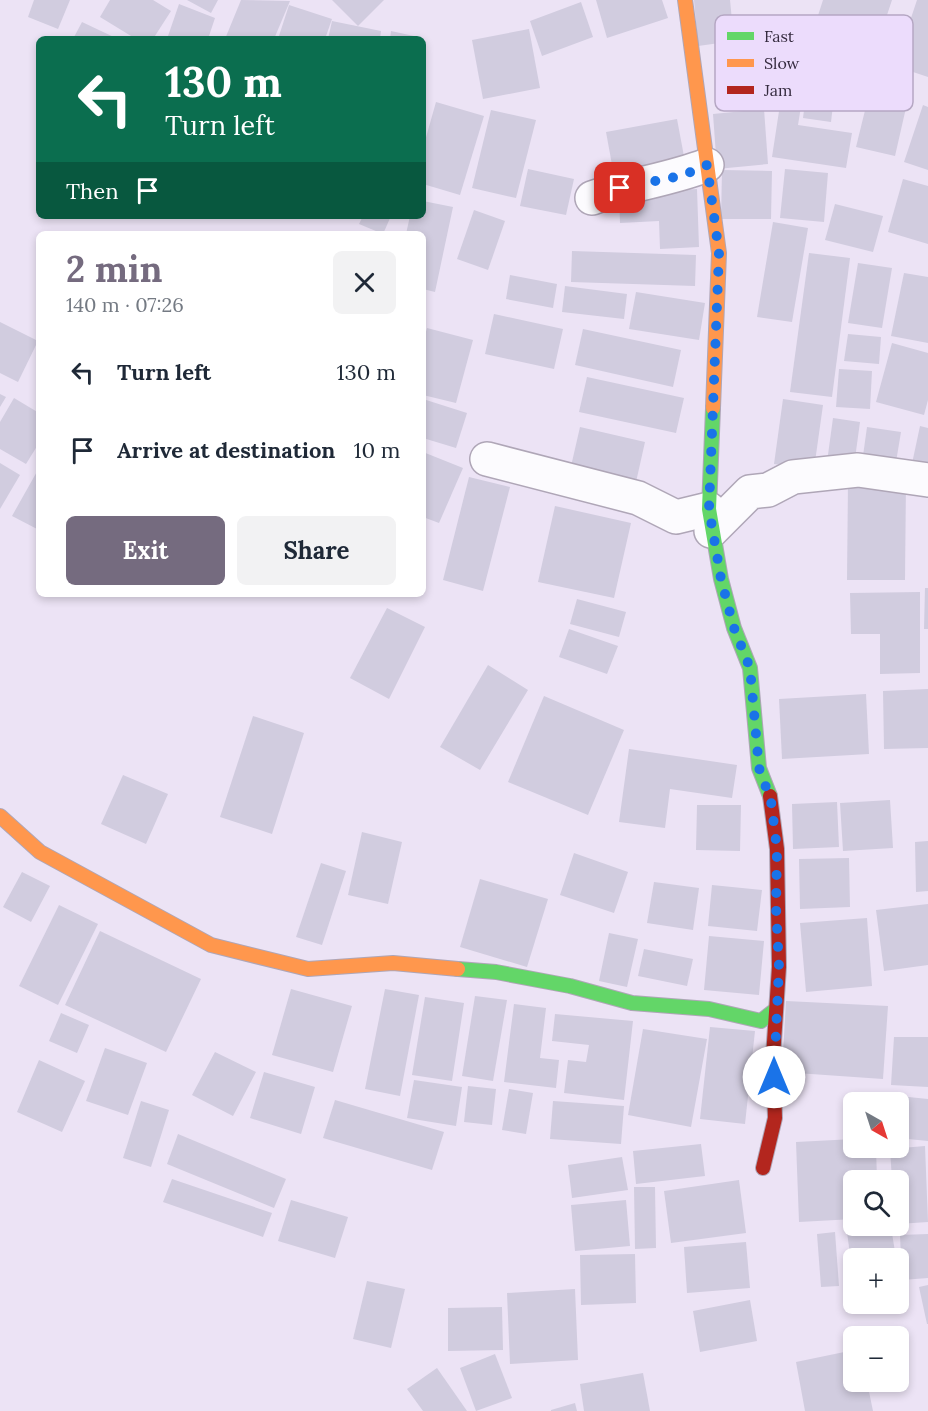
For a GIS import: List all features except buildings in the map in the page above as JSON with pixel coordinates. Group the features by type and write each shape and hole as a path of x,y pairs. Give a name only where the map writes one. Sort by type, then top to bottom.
{"street":[{"path":"685,0 719,253 710,520 717,545 721,579 734,628 750,668 759,768 771,801 777,849 776,907 779,967 775,1010 775,1118 763,1168"},
{"path":"592,198 620,188 681,176 707,165"},
{"path":"487,459 638,498 676,517 710,520 750,492 768,490 793,477 858,470 928,480"},
{"path":"0,816 40,852 211,945 308,969 393,963 496,972 570,986 632,1003 709,1010 761,1020 775,1010"}],"traffic: fast":[{"path":"713,408 709,509 721,579 734,628 750,668 759,768 770,796"},
{"path":"458,969 496,972 570,986 632,1003 709,1009 761,1021 775,1010"}],"traffic: slow":[{"path":"685,0 719,253 713,408"},
{"path":"0,816 40,852 211,945 308,969 393,963 458,969"}],"traffic: jam":[{"path":"763,1168 775,1118 773,1057 779,967 777,849 770,796"}],"route":[{"path":"620,188 681,176 707,165 719,253 709,509 711,531 717,545 721,579 734,628 750,668 759,768 771,801 777,849 776,907 779,967 775,1010 774,1077"}]}
